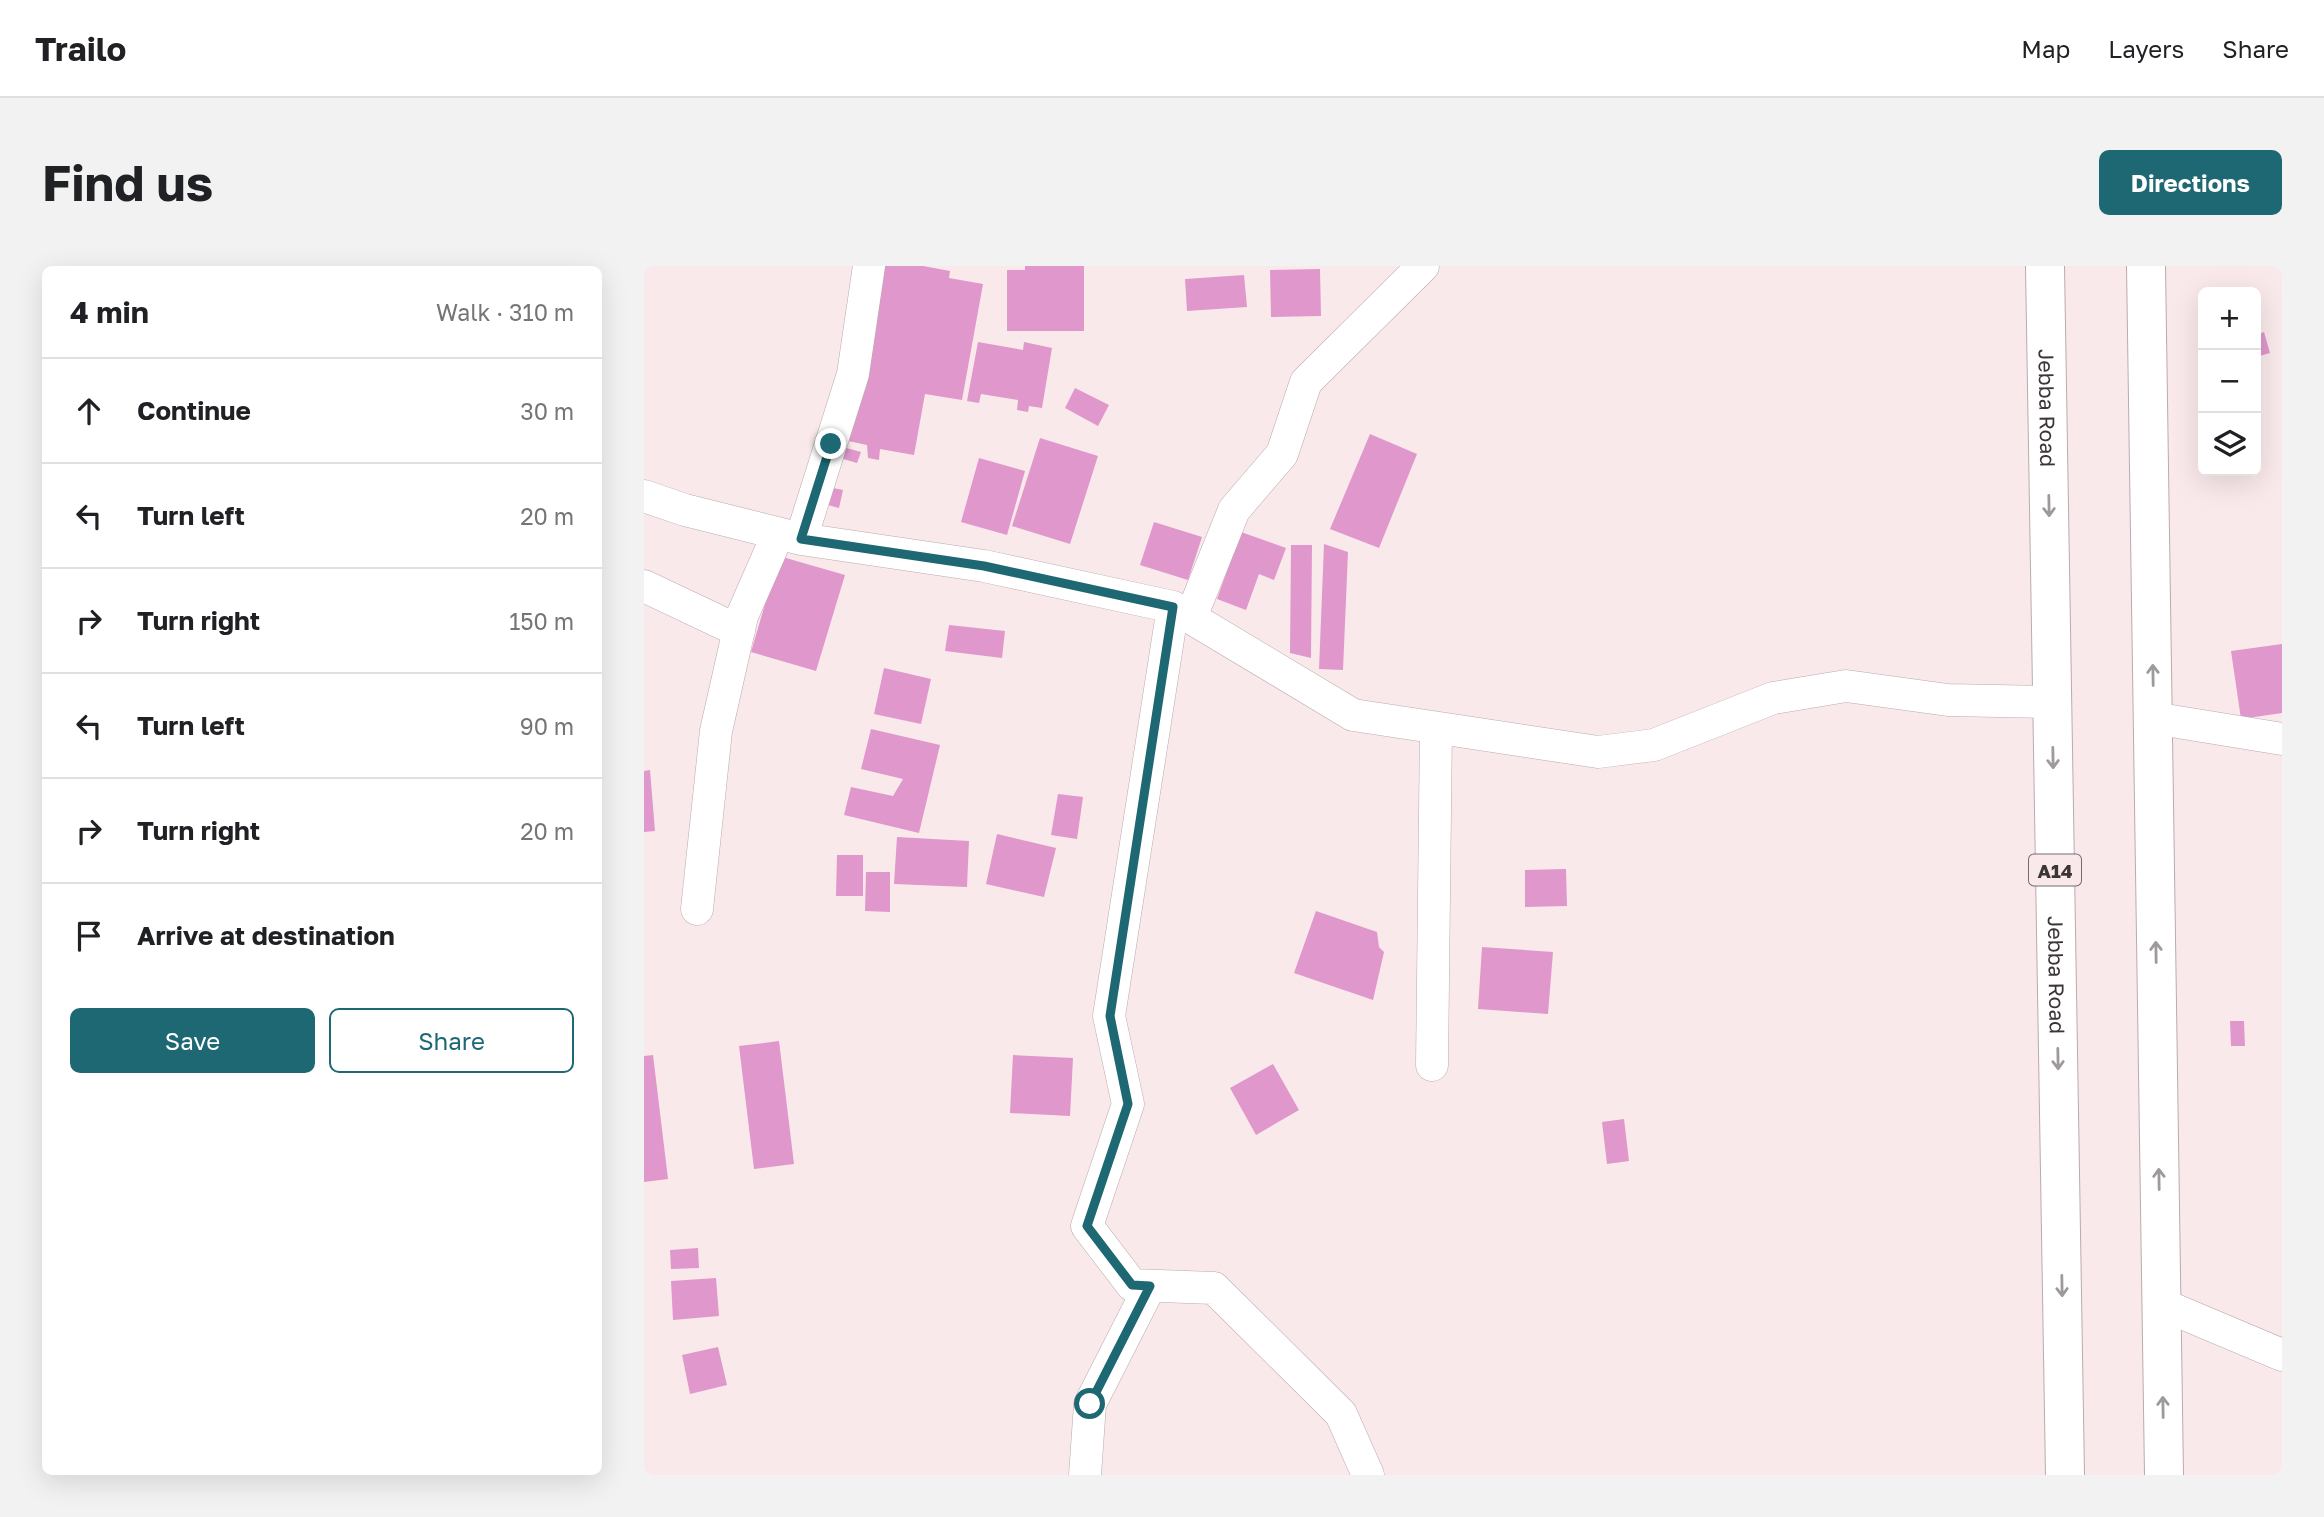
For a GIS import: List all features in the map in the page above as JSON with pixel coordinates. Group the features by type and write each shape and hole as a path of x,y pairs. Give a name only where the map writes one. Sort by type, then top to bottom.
{"highway":[{"name":"Jebba Road","path":"2045,266 2065,1475"},
{"path":"2146,266 2164,1475"}],"street":[{"path":"697,909 716,731 742,616 789,536 853,374 869,266"},
{"path":"1368,1475 1341,1414 1214,1288 1132,1285 1087,1226 1128,1104 1110,1016 1182,612 1234,510 1282,454 1306,383 1423,266"},
{"path":"644,496 685,510 789,536 984,566 1182,612 1353,715 1598,752 1654,745 1773,698 1846,686 1948,700 2052,702"},
{"path":"644,586 739,631"},
{"path":"2153,718 2282,739"},
{"path":"1432,1065 1436,728"},
{"path":"1085,1475 1090,1404 1150,1286"},
{"path":"2161,1304 2282,1355"}],"building":[{"path":"881,266 923,266 950,271 949,278 983,284 962,400 925,394 914,455 880,449 879,460 868,458 867,445 848,441"},
{"path":"1025,266 1084,266 1084,331 1007,331 1007,270 1025,270"},
{"path":"1320,269 1321,316 1271,317 1270,270"},
{"path":"1244,275 1247,307 1187,311 1185,279"},
{"path":"2264,332 2270,353 2261,356 2261,350 2261,333"},
{"path":"978,342 1023,350 1024,342 1052,348 1042,408 1029,406 1028,412 1017,410 1018,400 981,394 979,403 967,401"},
{"path":"1075,388 1109,405 1098,426 1065,408"},
{"path":"1370,434 1417,454 1379,548 1330,529"},
{"path":"1040,438 1098,456 1070,544 1012,526"},
{"path":"843,447 861,452 857,463 840,458"},
{"path":"979,458 1025,471 1007,535 961,522"},
{"path":"828,487 843,490 839,508 824,504"},
{"path":"1154,522 1202,537 1188,580 1140,565"},
{"path":"1241,532 1286,548 1274,580 1259,574 1246,610 1217,599"},
{"path":"1324,544 1348,552 1343,670 1319,669"},
{"path":"1291,545 1312,545 1311,658 1290,653"},
{"path":"779,556 845,575 816,671 751,652"},
{"path":"949,625 1005,631 1002,658 945,651"},
{"path":"2282,644 2282,713 2241,719 2231,651"},
{"path":"884,668 931,679 921,724 874,714"},
{"path":"871,729 940,745 919,833 844,815 851,787 893,796 903,779 861,769"},
{"path":"650,770 655,831 644,832 644,771"},
{"path":"1058,794 1083,797 1077,839 1051,835"},
{"path":"997,834 1056,848 1044,897 986,884"},
{"path":"897,837 969,841 967,887 894,884"},
{"path":"837,855 863,855 863,896 836,896"},
{"path":"1566,869 1567,906 1525,907 1525,870"},
{"path":"866,872 890,872 890,912 865,911"},
{"path":"1316,911 1377,932 1379,947 1384,952 1373,1000 1294,973"},
{"path":"1482,947 1553,952 1548,1014 1478,1009"},
{"path":"2230,1021 2244,1021 2245,1046 2231,1046"},
{"path":"779,1041 794,1164 754,1169 739,1046"},
{"path":"653,1055 668,1179 644,1182 644,1056"},
{"path":"1013,1055 1073,1058 1070,1116 1010,1113"},
{"path":"1273,1064 1299,1110 1256,1135 1230,1088"},
{"path":"1624,1119 1629,1161 1607,1164 1602,1122"},
{"path":"698,1248 699,1268 671,1269 670,1250"},
{"path":"716,1278 719,1316 673,1320 671,1281"},
{"path":"718,1347 727,1385 690,1394 682,1355"}],"route":[{"path":"831,444 801,539 984,566 1173,607 1110,1016 1128,1104 1087,1226 1132,1285 1150,1286 1090,1404"}]}
